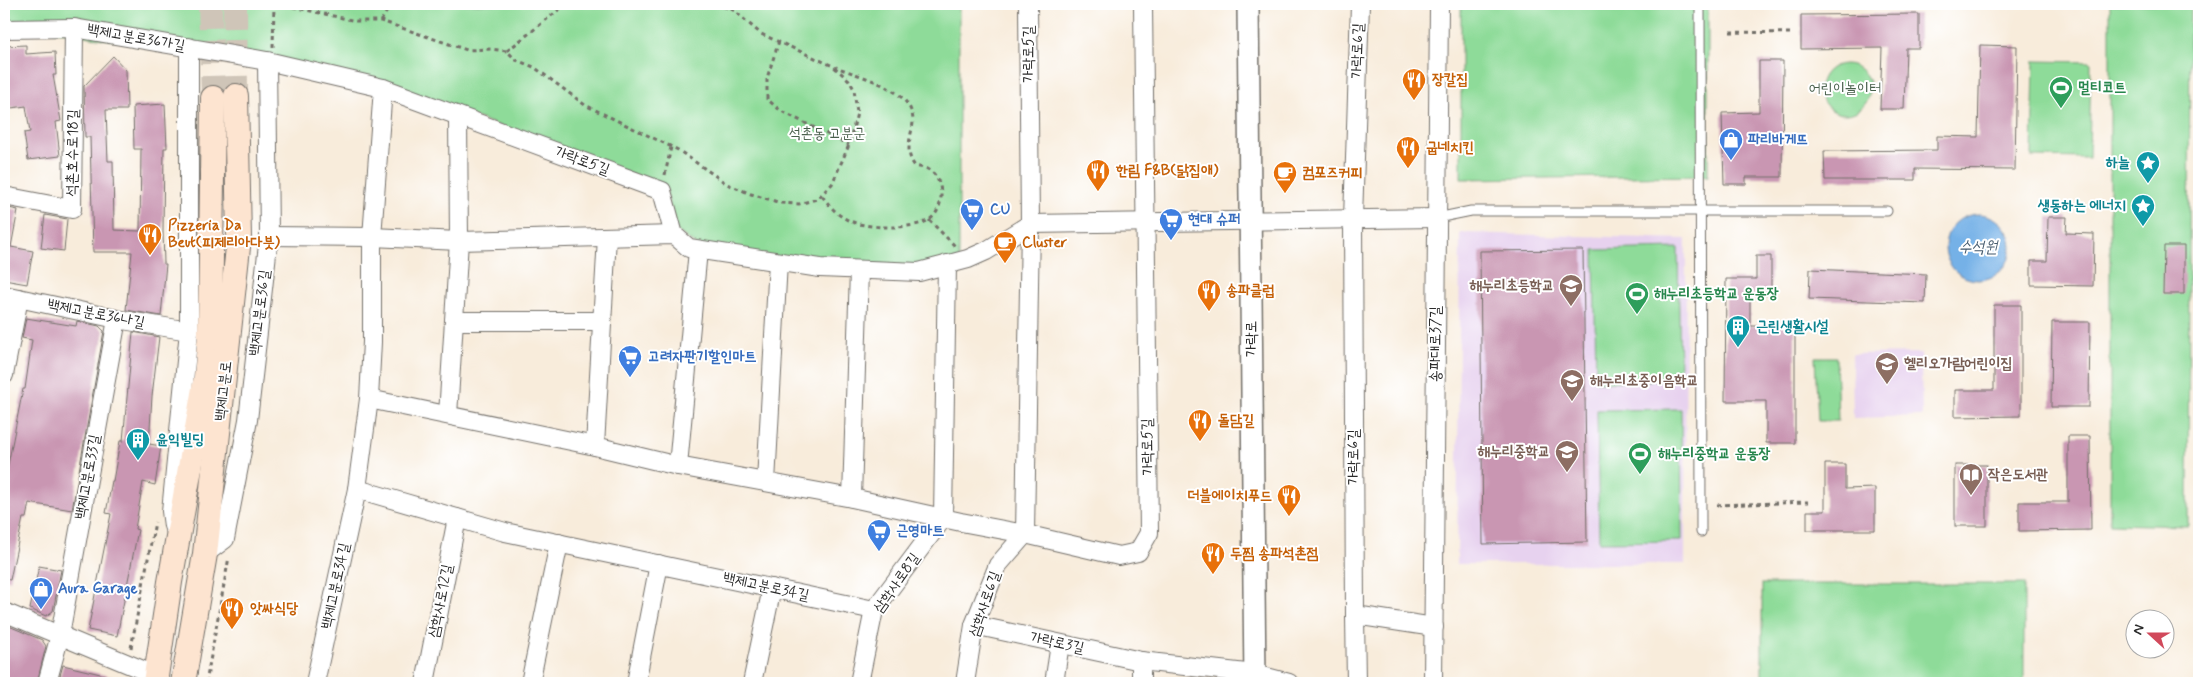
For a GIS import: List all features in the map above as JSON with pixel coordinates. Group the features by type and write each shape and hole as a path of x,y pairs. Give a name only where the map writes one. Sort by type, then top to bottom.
{"main road":[{"name":"백제고분로","path":"183,683 205,554 239,238 236,96"},
{"name":"백제고분로","path":"156,680 176,546 206,377 210,335 213,98"}],"street":[{"name":"가락로5길","path":"1025,534 1030,224 1028,4"},
{"name":"가락로5길","path":"369,399 595,446 678,466 852,498 1025,534 1119,556 1138,552 1149,533 1143,4"},
{"name":"가락로","path":"1248,4 1255,679"},
{"name":"가락로6길","path":"1356,683 1353,219 1360,4"},
{"name":"송파대로37길","path":"1433,683 1439,4"},
{"name":"백제고분로36가길","path":"4,29 74,28 270,61"},
{"name":"석촌호수로18길","path":"4,196 72,209 74,28"},
{"path":"176,546 171,511 189,331 189,47"},
{"name":"가락로5길","path":"270,61 383,88 662,190"},
{"name":"백제고분로36길","path":"205,554 225,539 248,420 269,236 270,61"},
{"path":"369,399 372,342 372,237 383,88"},
{"path":"448,415 459,241 458,116"},
{"path":"662,190 674,235 689,248 820,268 859,270 919,272 968,259 986,251 1030,224 1438,218"},
{"path":"269,236 372,237 459,241 674,235"},
{"path":"595,446 607,237"},
{"path":"678,466 698,250"},
{"path":"766,482 778,262"},
{"path":"943,518 947,264"},
{"path":"852,498 859,270"},
{"path":"4,375 11,297"},
{"name":"백제고분로36나길","path":"11,297 117,319 189,331"},
{"name":"백제고분로33길","path":"47,683 60,635 117,319"},
{"path":"454,321 602,321"},
{"name":"백제고분로34길","path":"315,683 357,489 369,399"},
{"name":"백제고분로34길","path":"357,489 505,532 874,610"},
{"name":"삼학사로12길","path":"425,683 457,518"},
{"name":"삼학사로8길","path":"859,683 874,610 943,518"},
{"name":"삼학사로6길","path":"965,683 974,625 998,565 1025,534"},
{"path":"530,683 559,544"},
{"path":"636,683 659,564"},
{"path":"752,683 772,588"},
{"path":"4,612 128,664 156,680"},
{"path":"1355,615 1434,627"},
{"name":"가락로3길","path":"974,625 1141,661 1255,679"},
{"path":"1054,683 1060,644"},
{"path":"1141,661 1141,683"},
{"path":"1255,679 1289,683"}],"lane":[{"path":"1700,4 1701,532"},
{"path":"1438,218 1471,211 1886,211"}],"path":[{"path":"269,4 294,7 356,21 380,21 442,41 456,48 508,51 566,4"},
{"path":"380,21 391,4"},
{"path":"713,4 732,9 761,34 892,90 908,103 913,119 908,146 912,162 915,166 931,171 940,187 937,212 929,220 910,226 855,223 840,215 822,196"},
{"path":"270,61 274,5"},
{"path":"1730,32 1792,33"},
{"path":"779,41 767,78 768,99 773,106 781,111 849,145"},
{"path":"508,51 516,60 534,66 585,106 671,147 727,184 772,201 800,204 822,196 832,184 849,145 857,113 857,100 854,89 848,80 833,66"},
{"path":"662,190 671,147"},
{"path":"929,220 968,259"},
{"path":"1717,505 1808,502"},
{"path":"128,664 156,518"}],"shaded area":[{"name":"해누리초중이음학교","path":"1460,233 1686,239 1685,564 1457,564"},
{"name":"헬리오가람어린이집","path":"1921,353 1922,416 1853,418 1852,354"}],"green space":[{"name":"석촌동 고분군","path":"4,4 959,4 959,259 919,269 820,265 697,246 676,230 665,187 386,84 4,23"},
{"path":"1461,4 1708,4 1708,176 1461,179"},
{"path":"2110,4 2190,4 2188,526 2110,524"},
{"name":"멀티코트","path":"2034,61 2091,62 2089,158 2032,157"},
{"name":"어린이놀이터","path":"1845,64 1859,68 1866,75 1870,89 1866,103 1859,110 1845,114 1831,110 1824,103 1820,89 1824,75 1831,68"},
{"name":"해누리초등학교 운동장","path":"1678,248 1680,380 1596,382 1594,250"},
{"path":"1815,357 1836,357 1838,421 1818,421"},
{"name":"해누리중학교 운동장","path":"1681,409 1682,541 1599,542 1597,410"},
{"path":"1762,584 2024,584 2024,683 1762,683"}],"water":[{"name":"수석원","path":"1978,214 1990,217 2001,224 2008,235 2011,247 2008,259 2001,270 1990,277 1978,280 1966,277 1955,270 1948,259 1945,247 1948,235 1955,224 1966,217"}],"building":[{"path":"1919,14 1919,48 1906,48 1904,109 1880,109 1882,48 1801,49 1801,15"},
{"path":"26,45 26,54 55,52 56,75 53,75 61,121 56,122 60,156 28,160 24,133 30,132 26,106 4,109 4,46"},
{"path":"1980,45 2017,46 2015,170 1915,169 1915,180 1825,180 1824,151 1937,150 1937,136 1978,137"},
{"path":"113,56 126,70 127,110 106,110 108,161 113,161 114,230 140,231 141,149 134,149 133,106 165,104 167,148 164,148 163,231 164,264 166,264 161,316 126,310 132,252 93,252 90,137 85,137 84,86"},
{"path":"1759,61 1783,61 1782,177 1746,177 1746,184 1724,184 1722,113 1759,112"},
{"path":"4,207 18,210 11,247 33,251 27,284 4,280 8,251 4,250"},
{"path":"45,215 67,219 64,251 41,248"},
{"path":"2048,217 2067,217 2066,233 2094,234 2093,286 2031,285 2031,261 2047,261"},
{"path":"2164,246 2184,246 2184,294 2163,294"},
{"path":"1583,250 1587,542 1483,544 1480,251"},
{"path":"1756,256 1771,256 1771,295 1750,295 1750,326 1795,326 1795,443 1766,443 1766,401 1725,401 1726,279 1756,279"},
{"path":"1810,269 1926,274 1925,303 1809,299"},
{"path":"1994,305 2021,305 2021,416 1955,417 1955,390 1994,390"},
{"path":"26,318 76,326 77,321 99,326 104,331 72,510 29,503 26,518 23,518 10,580 4,579 4,485 23,389 25,389 32,340 22,338"},
{"path":"2052,322 2090,322 2089,407 2051,407"},
{"path":"133,332 159,337 149,444 161,446 155,485 143,482 135,529 138,530 117,636 88,630 111,514 106,513 120,441 123,441"},
{"path":"2068,436 2090,436 2091,530 2019,531 2019,502 2068,502"},
{"path":"1825,464 1845,464 1845,489 1875,488 1875,530 1807,530 1807,511 1825,511"},
{"name":"작은도서관","path":"1955,465 1987,465 1987,526 1955,526"},
{"path":"39,566 61,570 53,611 46,616 30,609"},
{"path":"4,624 42,640 46,646 37,683 4,683"},
{"path":"63,665 121,679 120,683 58,683"}],"tunnel":[{"path":"210,4 213,98"},
{"path":"235,4 236,96"}],"place":[{"name":"장칼집","path":"1414,101"},
{"name":"멀티코트","path":"2061,109"},
{"name":"파리바게뜨","path":"1731,161"},
{"name":"굽네치킨","path":"1408,169"},
{"name":"하늘","path":"2148,184"},
{"name":"한림 F&B(닭집애)","path":"1098,192"},
{"name":"컴포즈커피","path":"1285,194"},
{"name":"생동하는 에너지","path":"2143,227"},
{"name":"CU","path":"972,231"},
{"name":"현대 슈퍼","path":"1171,241"},
{"name":"Pizzeria Da Beut(피제리아다븟)","path":"150,256"},
{"name":"Cluster","path":"1005,264"},
{"name":"해누리초등학교","path":"1571,307"},
{"name":"송파클럽","path":"1209,312"},
{"name":"해누리초등학교 운동장","path":"1637,315"},
{"name":"근린생활시설","path":"1738,348"},
{"name":"고려자판기할인마트","path":"630,378"},
{"name":"헬리오가람어린이집","path":"1887,385"},
{"name":"해누리초중이음학교","path":"1572,402"},
{"name":"돌담길","path":"1200,442"},
{"name":"윤익빌딩","path":"138,461"},
{"name":"해누리중학교","path":"1567,473"},
{"name":"해누리중학교 운동장","path":"1640,475"},
{"name":"작은도서관","path":"1971,496"},
{"name":"더블에이치푸드","path":"1289,517"},
{"name":"근영마트","path":"879,552"},
{"name":"두찜 송파석촌점","path":"1213,575"},
{"name":"Aura Garage","path":"41,610"},
{"name":"앗싸식당","path":"232,630"}]}
